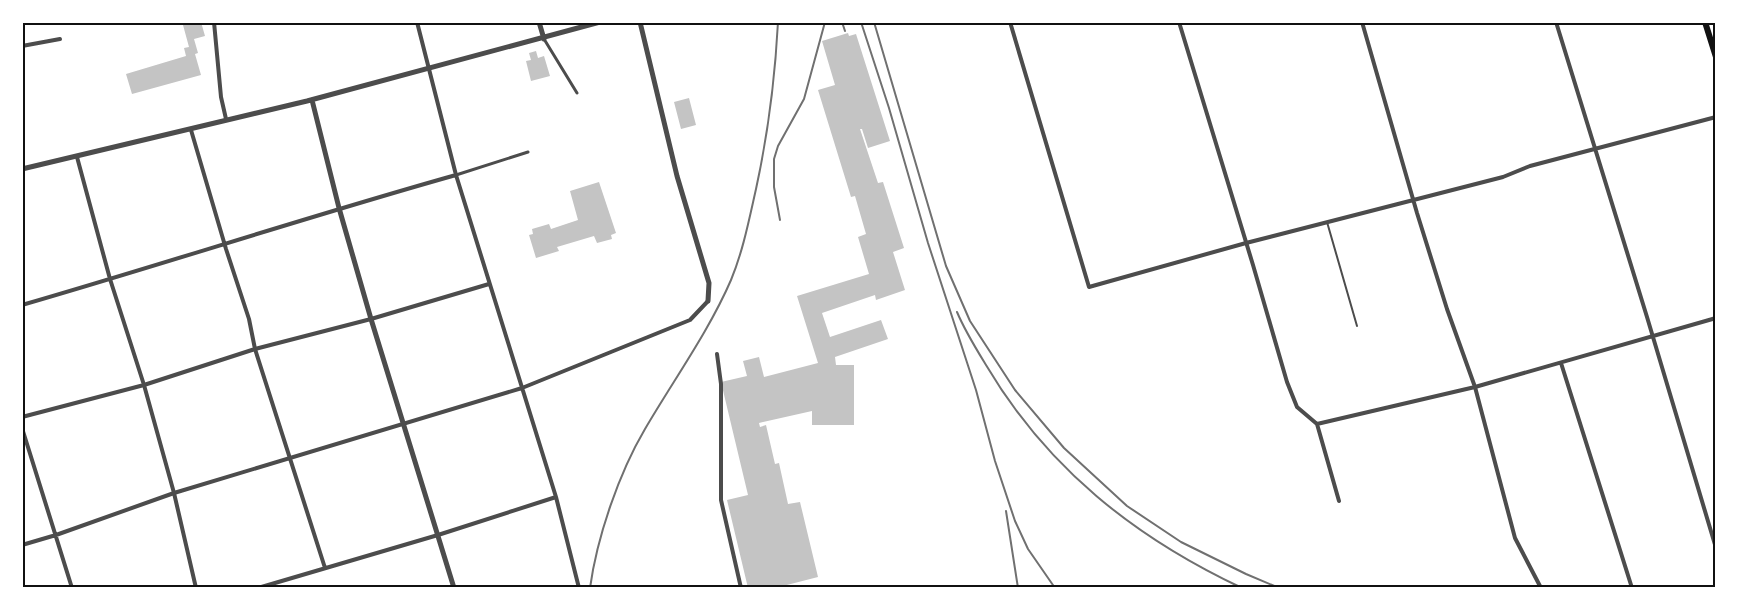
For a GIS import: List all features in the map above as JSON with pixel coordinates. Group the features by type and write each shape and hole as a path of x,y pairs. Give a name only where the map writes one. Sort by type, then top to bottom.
{"main road":[{"path":"1705,22 1716,57"}],"street":[{"path":"214,22 221,97 226,119"},
{"path":"417,22 456,175 556,497 579,588"},
{"path":"539,22 543,39 577,93"},
{"path":"22,169 312,100 600,22"},
{"path":"22,545 174,493 522,388 690,320 708,301 709,284 677,176 640,22"},
{"path":"1010,22 1089,287 1246,243 1503,177 1530,166 1716,117"},
{"path":"1179,22 1287,382 1297,407 1317,424 1339,501"},
{"path":"1362,22 1413,200 1447,309 1475,387 1515,537 1541,588"},
{"path":"1556,22 1716,548"},
{"path":"22,46 60,39"},
{"path":"312,100 339,208 371,319 454,588"},
{"path":"192,130 288,458 325,568"},
{"path":"22,304 528,152"},
{"path":"77,157 174,493 196,588"},
{"path":"22,417 144,385 255,349 489,285"},
{"path":"1317,424 1475,387 1716,318"},
{"path":"717,354 721,384 721,500 741,588"},
{"path":"1561,363 1632,588"},
{"path":"22,428 72,588"},
{"path":"258,588 438,535 556,497"}],"lane":[{"path":"1327,222 1357,326"}],"building":[{"path":"188,22 201,22 205,36 194,39 198,53 195,54 201,75 132,94 126,74 186,56 184,48 189,47 183,25"},
{"path":"848,33 849,36 856,34 890,141 868,148 862,129 860,129 878,183 883,182 904,248 893,252 905,290 876,300 875,295 822,313 830,337 881,320 888,339 835,357 836,365 854,365 854,425 812,425 812,411 759,423 760,427 766,425 775,464 779,463 788,504 800,502 818,577 775,588 748,588 727,500 748,495 721,382 747,376 743,361 759,357 764,377 818,363 797,296 869,274 858,237 866,234 855,196 851,197 818,90 835,85 822,41"},
{"path":"536,51 538,58 544,56 550,76 531,81 526,61 531,60 529,53"},
{"path":"689,98 696,125 681,129 674,102"},
{"path":"599,182 616,233 611,235 612,239 597,243 594,236 557,247 559,251 536,258 529,235 533,234 532,229 549,224 551,229 578,220 570,191"}],"railway":[{"path":"590,588 593,568 610,506 626,465 635,446 712,318 739,258 764,148 773,85 778,22"},
{"path":"780,220 774,187 774,159 778,146 804,99 825,22"},
{"path":"842,22 845,31"},
{"path":"861,22 1015,521 1028,549 1055,588"},
{"path":"874,22 946,266 970,321 1015,390 1064,448 1127,506 1181,542 1279,588"},
{"path":"957,312 974,345 1010,402 1065,467 1096,496 1165,546 1242,588"},
{"path":"1006,511 1018,588"}]}
